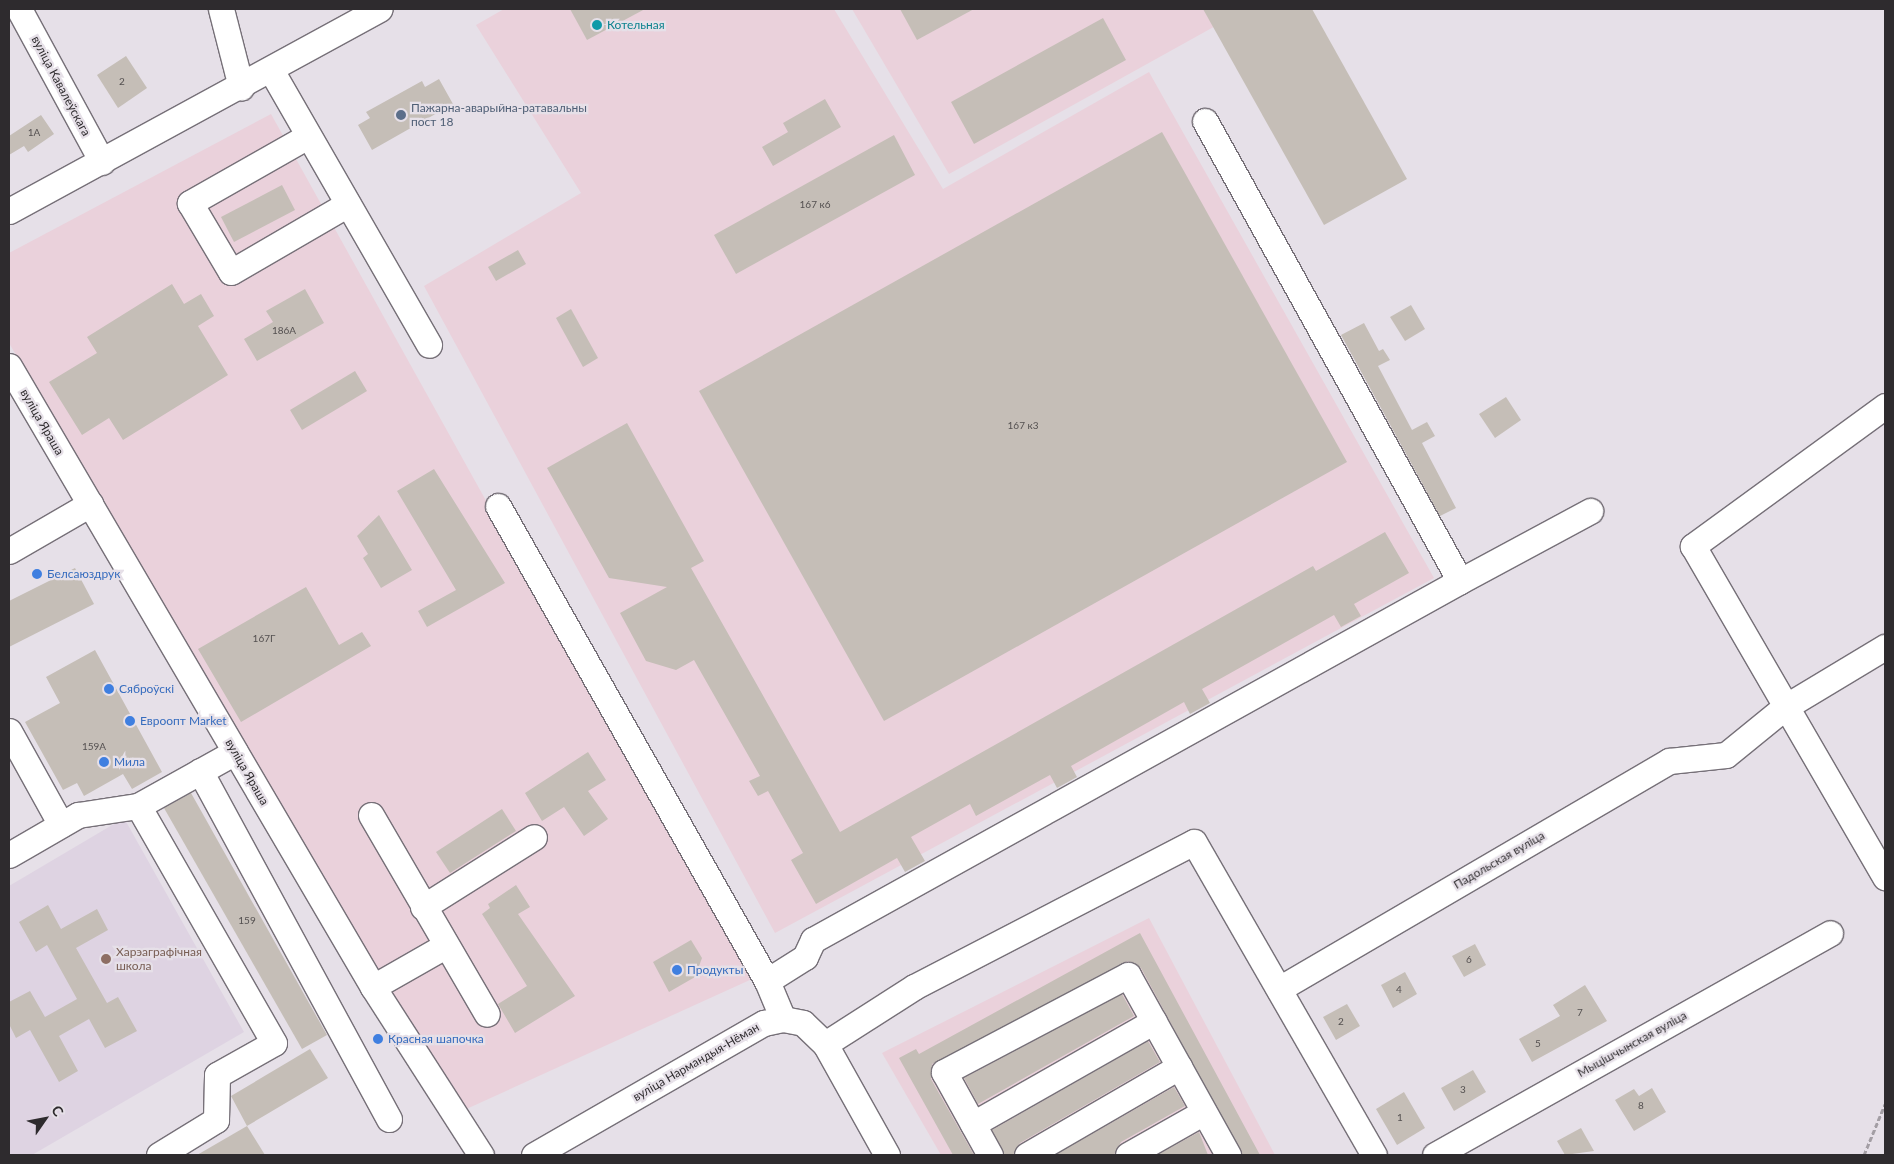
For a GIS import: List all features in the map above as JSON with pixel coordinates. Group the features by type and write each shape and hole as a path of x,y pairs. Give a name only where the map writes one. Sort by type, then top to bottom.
{"street":[{"name":"вуліца Кавалеўскага","path":"19,9 102,162"},
{"path":"221,9 241,87"},
{"path":"9,211 241,87 380,9"},
{"path":"271,70 429,345"},
{"path":"1205,121 1460,581"},
{"path":"308,136 190,203 231,272 348,204"},
{"name":"вуліца Яраша","path":"9,366 471,1153"},
{"path":"1885,406 1693,546 1885,877"},
{"path":"9,551 90,504"},
{"path":"498,506 767,981 783,1019 803,1023 825,1044 887,1155"},
{"path":"767,981 805,957 813,940 1460,581 1590,511"},
{"path":"1785,707 1885,647"},
{"name":"Падольская вуліца","path":"1279,989 1669,760 1726,755 1785,707"},
{"path":"9,731 61,825"},
{"path":"9,855 78,815 138,806 235,752"},
{"path":"200,771 389,1119"},
{"path":"138,806 274,1043 217,1075 216,1120 159,1155"},
{"path":"371,815 445,946 487,1014"},
{"path":"424,907 534,837"},
{"path":"825,1044 914,987 1194,842 1374,1155"},
{"name":"Мыцішчынская вуліца","path":"1434,1155 1830,933"},
{"path":"373,987 445,946"},
{"path":"990,1155 944,1072 1128,976 1228,1155"},
{"name":"вуліца Нармандыя-Нёман","path":"534,1155 764,1023 783,1019"},
{"path":"973,1124 1154,1021"},
{"path":"1027,1155 1179,1066"},
{"path":"1128,1155 1204,1112"}],"path":[{"path":"1864,1155 1885,1104"}],"shaded area":[{"path":"504,9 834,9 943,189 1149,72 1434,578 775,933 424,286 581,193 476,25"},
{"path":"852,9 1246,9 949,174"},
{"path":"271,114 752,979 462,1111 9,343 9,253"},
{"name":"Харэаграфічная школа","path":"124,818 244,1032 32,1155 9,1155 9,886"},
{"path":"1149,918 1275,1155 941,1155 882,1053"}],"building":[{"name":"Котельная","path":"570,9 645,9 587,40"},
{"path":"900,9 974,9 917,40"},
{"path":"1203,9 1312,9 1407,179 1324,225"},
{"path":"1103,18 1126,60 974,144 951,102"},
{"path":"126,56 147,88 118,108 97,75"},
{"name":"Пажарна-аварыйна-ратавальны пост 18","path":"439,79 453,104 372,150 358,125 370,118 366,112 422,81 425,87"},
{"path":"825,99 841,127 773,166 762,147 788,132 783,123"},
{"path":"41,115 54,134 28,152 24,146 9,155 9,136"},
{"path":"1162,132 1347,462 884,721 699,391"},
{"path":"894,135 915,175 736,274 714,235"},
{"path":"282,185 295,210 234,242 221,217"},
{"path":"518,250 526,264 496,281 488,267"},
{"path":"172,284 184,304 201,294 214,316 198,326 228,375 123,440 109,418 82,435 49,382 97,353 87,337"},
{"path":"305,289 324,323 257,361 244,339 273,322 266,311"},
{"path":"1411,305 1425,329 1405,341 1390,317"},
{"path":"571,309 598,358 583,367 556,318"},
{"path":"1364,323 1379,351 1383,349 1390,360 1378,366 1412,430 1427,422 1435,436 1422,443 1456,508 1440,516 1341,335"},
{"path":"355,371 367,391 302,430 290,410"},
{"path":"1506,397 1521,420 1495,438 1479,414"},
{"path":"627,423 704,561 691,568 840,832 1313,566 1316,571 1385,532 1409,573 1354,604 1361,616 1341,627 1334,615 1202,689 1210,703 1190,714 1184,702 1071,766 1077,777 1057,788 1050,775 976,816 970,804 911,837 925,861 905,872 897,858 816,904 791,860 803,853 768,791 758,796 749,781 760,776 694,660 676,670 646,661 620,613 667,587 609,578 547,468"},
{"path":"434,469 505,583 427,627 418,611 456,590 397,491"},
{"path":"379,515 412,570 381,588 363,558 368,554 357,536"},
{"path":"75,568 94,604 9,647 9,601"},
{"path":"306,587 339,645 362,632 371,646 241,722 198,649"},
{"path":"95,650 162,772 132,789 123,774 84,796 77,783 63,790 25,722 60,703 46,677"},
{"path":"588,752 606,780 588,791 608,819 584,836 564,807 542,821 525,793"},
{"path":"191,793 327,1035 302,1049 164,808"},
{"path":"502,809 516,831 450,873 436,852"},
{"path":"516,885 530,907 518,914 575,996 515,1033 498,1004 527,986 482,914 490,908 488,904"},
{"path":"48,905 61,929 97,909 108,930 76,948 107,1003 118,997 137,1031 105,1048 89,1019 59,1036 78,1071 59,1082 30,1030 16,1038 9,1024 9,1002 30,991 45,1017 77,999 47,945 36,952 19,922"},
{"path":"1140,933 1260,1155 1242,1155 1141,968 1128,961 932,1064 931,1079 974,1155 953,1155 899,1058 916,1049 919,1054"},
{"name":"Продукты","path":"691,940 702,958 695,977 669,992 653,962"},
{"path":"1475,944 1486,965 1464,977 1452,956"},
{"path":"1405,972 1417,994 1393,1008 1381,985"},
{"path":"1585,985 1607,1021 1532,1062 1519,1039 1560,1016 1553,1005"},
{"path":"1122,994 1134,1016 978,1104 964,1078"},
{"path":"1347,1004 1360,1026 1336,1040 1323,1017"},
{"path":"1148,1041 1160,1062 1020,1143 1013,1155 1004,1155 992,1130"},
{"path":"310,1049 328,1078 247,1126 231,1096"},
{"path":"1473,1070 1486,1092 1454,1111 1441,1088"},
{"path":"1174,1087 1185,1106 1121,1142 1114,1155 1055,1155"},
{"path":"1652,1088 1666,1112 1634,1131 1615,1100 1634,1089 1639,1096"},
{"path":"1404,1092 1425,1128 1397,1145 1376,1109"},
{"path":"247,1126 265,1155 197,1155"},
{"path":"1581,1128 1594,1151 1565,1155 1557,1141"},
{"path":"1199,1132 1208,1155 1157,1155"}],"place":[{"name":"Котельная","path":"597,25"},
{"name":"Пажарна-аварыйна-ратавальны пост 18","path":"401,115"},
{"name":"Белсаюздрук","path":"37,574"},
{"name":"Сяброўскі","path":"109,689"},
{"name":"Евроопт Market","path":"130,721"},
{"name":"Мила","path":"104,762"},
{"name":"Харэаграфічная школа","path":"106,959"},
{"name":"Продукты","path":"677,970"},
{"name":"Красная шапочка","path":"378,1039"}]}
